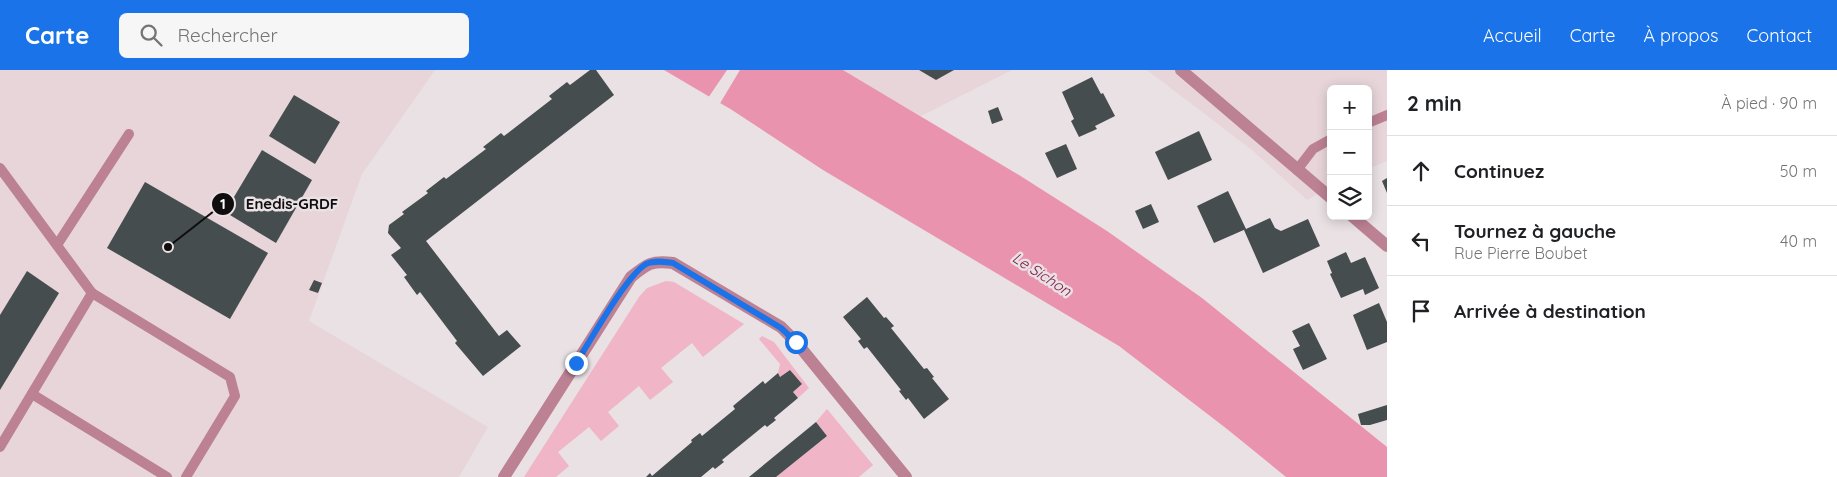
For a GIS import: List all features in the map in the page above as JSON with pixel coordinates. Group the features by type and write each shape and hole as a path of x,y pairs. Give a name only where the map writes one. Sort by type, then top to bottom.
{"street":[{"path":"1181,70 1327,195"},
{"path":"1357,220 1387,246"},
{"path":"504,477 631,277 646,264 658,261 673,263 781,328 796,342 906,477"}],"lane":[{"path":"1372,121 1387,115"},
{"path":"57,245 129,134"},
{"path":"1296,170 1313,149 1327,141"},
{"path":"0,168 92,293 230,377 235,396 186,477"},
{"path":"0,447 92,293"},
{"path":"32,394 167,477"}],"shaded area":[{"path":"0,70 435,70 362,174 309,321 488,427 459,477 0,477"},
{"path":"843,70 1012,70 921,116"},
{"path":"1147,70 1387,70 1387,161 1372,167 1372,85 1327,85 1327,189 1307,200 1252,150"},
{"path":"666,281 674,282 744,324 703,357 692,343 661,368 673,382 650,400 639,386 608,412 619,426 601,441 589,427 558,452 569,466 556,477 524,477 639,297 647,288"},
{"path":"762,336 774,342 809,388 798,398 793,392 802,384 790,370 780,377 778,373 780,364 759,339"},
{"path":"827,409 873,465 859,477 776,477 827,436 816,422"}],"water":[{"name":"Le Sichon","path":"664,70 843,70 1019,175 1107,231 1202,298 1387,447 1387,477 1286,477 1119,346 823,170 732,110"}],"pier":[{"path":"727,70 740,70 719,105 708,98"}],"building":[{"path":"590,70 596,70 614,95 426,241 499,336 507,330 521,346 483,376 455,343 457,341 420,292 417,295 404,277 407,275 391,255 401,248 388,233 389,225 404,214 402,212 428,193 426,191 444,177 446,179 486,149 483,147 501,133 504,136 552,99 549,96 567,82 570,85"},
{"path":"919,70 954,70 936,80"},
{"path":"1092,77 1115,116 1095,126 1097,129 1079,137 1071,121 1074,119 1062,92"},
{"path":"294,95 340,122 315,164 269,136"},
{"path":"998,107 1003,120 992,124 988,111"},
{"path":"1199,131 1212,160 1168,180 1155,152"},
{"path":"1066,144 1077,169 1057,178 1045,153"},
{"path":"262,150 312,180 276,243 225,212"},
{"path":"1387,178 1387,193 1382,181"},
{"path":"145,182 268,253 230,319 107,248"},
{"path":"1228,191 1246,229 1214,243 1197,206"},
{"path":"1151,204 1159,222 1143,229 1135,211"},
{"path":"1270,218 1275,228 1281,231 1308,219 1320,246 1263,273 1244,230"},
{"path":"1346,252 1351,263 1365,257 1379,288 1365,295 1363,289 1341,298 1330,274 1332,273 1327,261"},
{"path":"27,271 59,293 0,390 0,315"},
{"path":"314,280 322,283 318,293 309,290"},
{"path":"867,297 884,318 886,317 894,326 891,328 924,369 927,368 934,377 932,378 949,399 924,419 908,398 906,400 899,391 901,390 867,347 864,349 858,341 861,339 843,317"},
{"path":"1379,303 1387,322 1387,342 1367,350 1353,315"},
{"path":"1309,323 1327,359 1303,370 1293,349 1300,346 1292,331"},
{"path":"790,370 802,384 793,392 798,398 774,418 776,420 767,427 765,425 722,460 724,462 715,469 713,467 701,477 646,477 650,473 652,476 692,442 691,440 700,433 702,436 735,409 733,406 763,381 765,384 778,373 780,377"},
{"path":"1387,405 1387,420 1370,425 1361,425 1358,414"},
{"path":"816,422 827,436 776,477 749,477"}],"place":[{"name":"Enedis-GRDF","path":"168,247"}],"route":[{"path":"576,363 631,277 646,264 658,261 673,263 781,328 796,342"}]}
